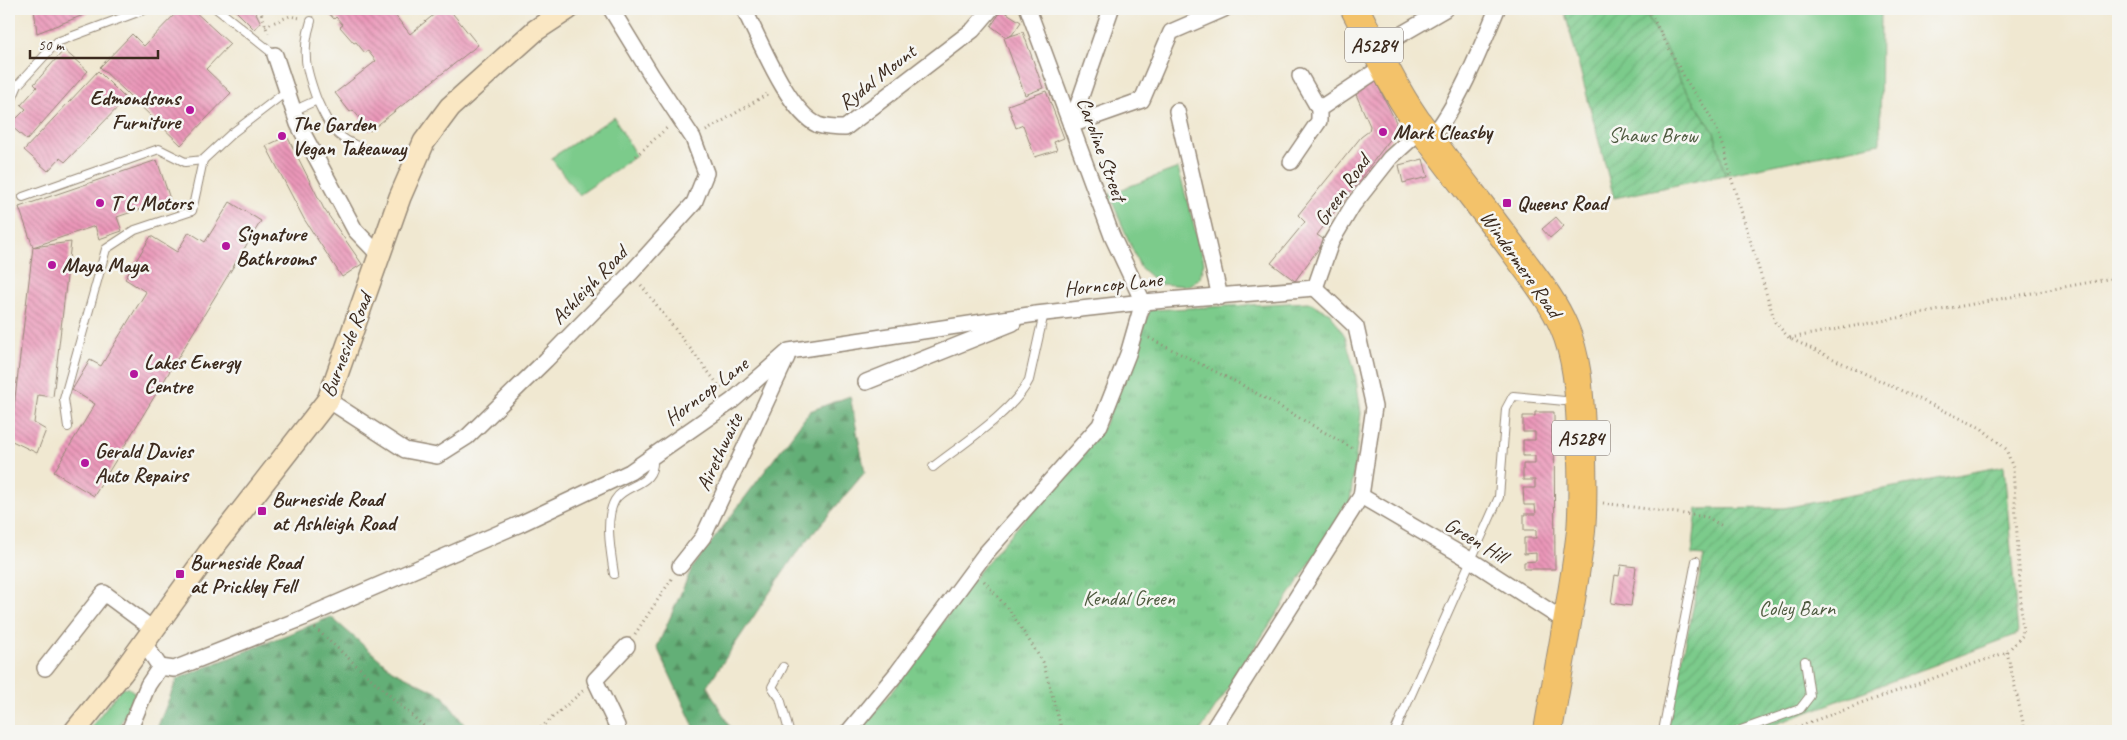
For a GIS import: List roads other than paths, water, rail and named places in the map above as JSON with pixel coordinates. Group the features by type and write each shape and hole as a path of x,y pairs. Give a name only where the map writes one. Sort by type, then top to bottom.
{"highway":[{"name":"Windermere Road","path":"1355,9 1405,104 1549,297 1564,325 1571,345 1576,366 1580,403 1581,530 1568,622 1548,731"}],"street":[{"name":"Burneside Road","path":"75,731 122,673 208,554 328,400 400,197 424,142 450,107 536,30 568,9"},
{"name":"Ashleigh Road","path":"328,400 405,450 437,456 467,437 546,360 694,203 706,173 693,138 611,9"},
{"name":"Rydal Mount","path":"744,9 783,86 800,110 817,124 833,128 845,128 973,30 991,9"},
{"name":"Caroline Street","path":"1028,9 1112,236 1143,302"},
{"path":"1071,125 1111,9"},
{"path":"1071,125 1142,100 1171,32 1224,9"},
{"path":"1319,109 1380,57 1445,9"},
{"path":"1426,134 1438,130 1486,38 1497,9"},
{"path":"275,55 298,124 354,230 379,255"},
{"path":"1291,162 1319,121 1319,109 1300,76"},
{"path":"1177,111 1220,297"},
{"name":"Green Road","path":"1315,288 1331,242 1352,205 1390,158 1426,134"},
{"path":"1212,731 1361,496 1374,408 1356,327 1315,288"},
{"name":"Horncop Lane","path":"160,667 174,669 303,618 520,524 630,472 732,402 789,351 1040,313 1143,302 1315,288"},
{"path":"849,731 897,673 985,554 1100,425 1128,354 1143,302"},
{"path":"866,382 1040,313"},
{"name":"Airethwaite","path":"680,566 704,537 789,351"},
{"name":"Green Hill","path":"1361,496 1472,561 1568,622"},
{"path":"45,668 104,593 149,636 160,667 148,685 129,731"},
{"path":"617,731 617,726 596,680 627,646"},
{"path":"122,673 148,685"}],"lane":[{"path":"9,106 18,85 57,42 146,9"},
{"path":"217,9 275,55"},
{"path":"310,21 306,36 306,70 317,100 329,125 344,141 364,149"},
{"path":"68,427 64,399 106,249 135,230 192,211 203,160 231,134 287,92"},
{"path":"293,111 317,100"},
{"path":"23,197 159,149 185,162 203,160"},
{"path":"933,467 1006,408 1026,387 1029,380 1040,313"},
{"path":"1395,731 1499,497 1506,408 1513,396 1580,403"},
{"path":"614,574 610,544 610,512 616,498 647,478 654,466 653,456"},
{"path":"1663,731 1696,560"},
{"path":"1738,731 1800,709 1810,696 1806,661"},
{"path":"783,667 772,686 780,698 789,731"}],"place":[{"name":"Edmondsons Furniture","path":"190,110"},
{"name":"Mark Cleasby","path":"1383,132"},
{"name":"The Garden Vegan Takeaway","path":"282,136"},
{"name":"T C Motors","path":"100,203"},
{"name":"Queens Road","path":"1507,203"},
{"name":"Signature Bathrooms","path":"226,246"},
{"name":"Maya Maya","path":"52,265"},
{"name":"Lakes Energy Centre","path":"134,374"},
{"name":"Gerald Davies Auto Repairs","path":"85,463"},
{"name":"Burneside Road at Ashleigh Road","path":"262,511"},
{"name":"Burneside Road at Prickley Fell","path":"180,574"}],"park label":[{"name":"Shaws Brow","path":"1653,135"},
{"name":"Kendal Green","path":"1129,598"},
{"name":"Coley Barn","path":"1797,608"}]}
